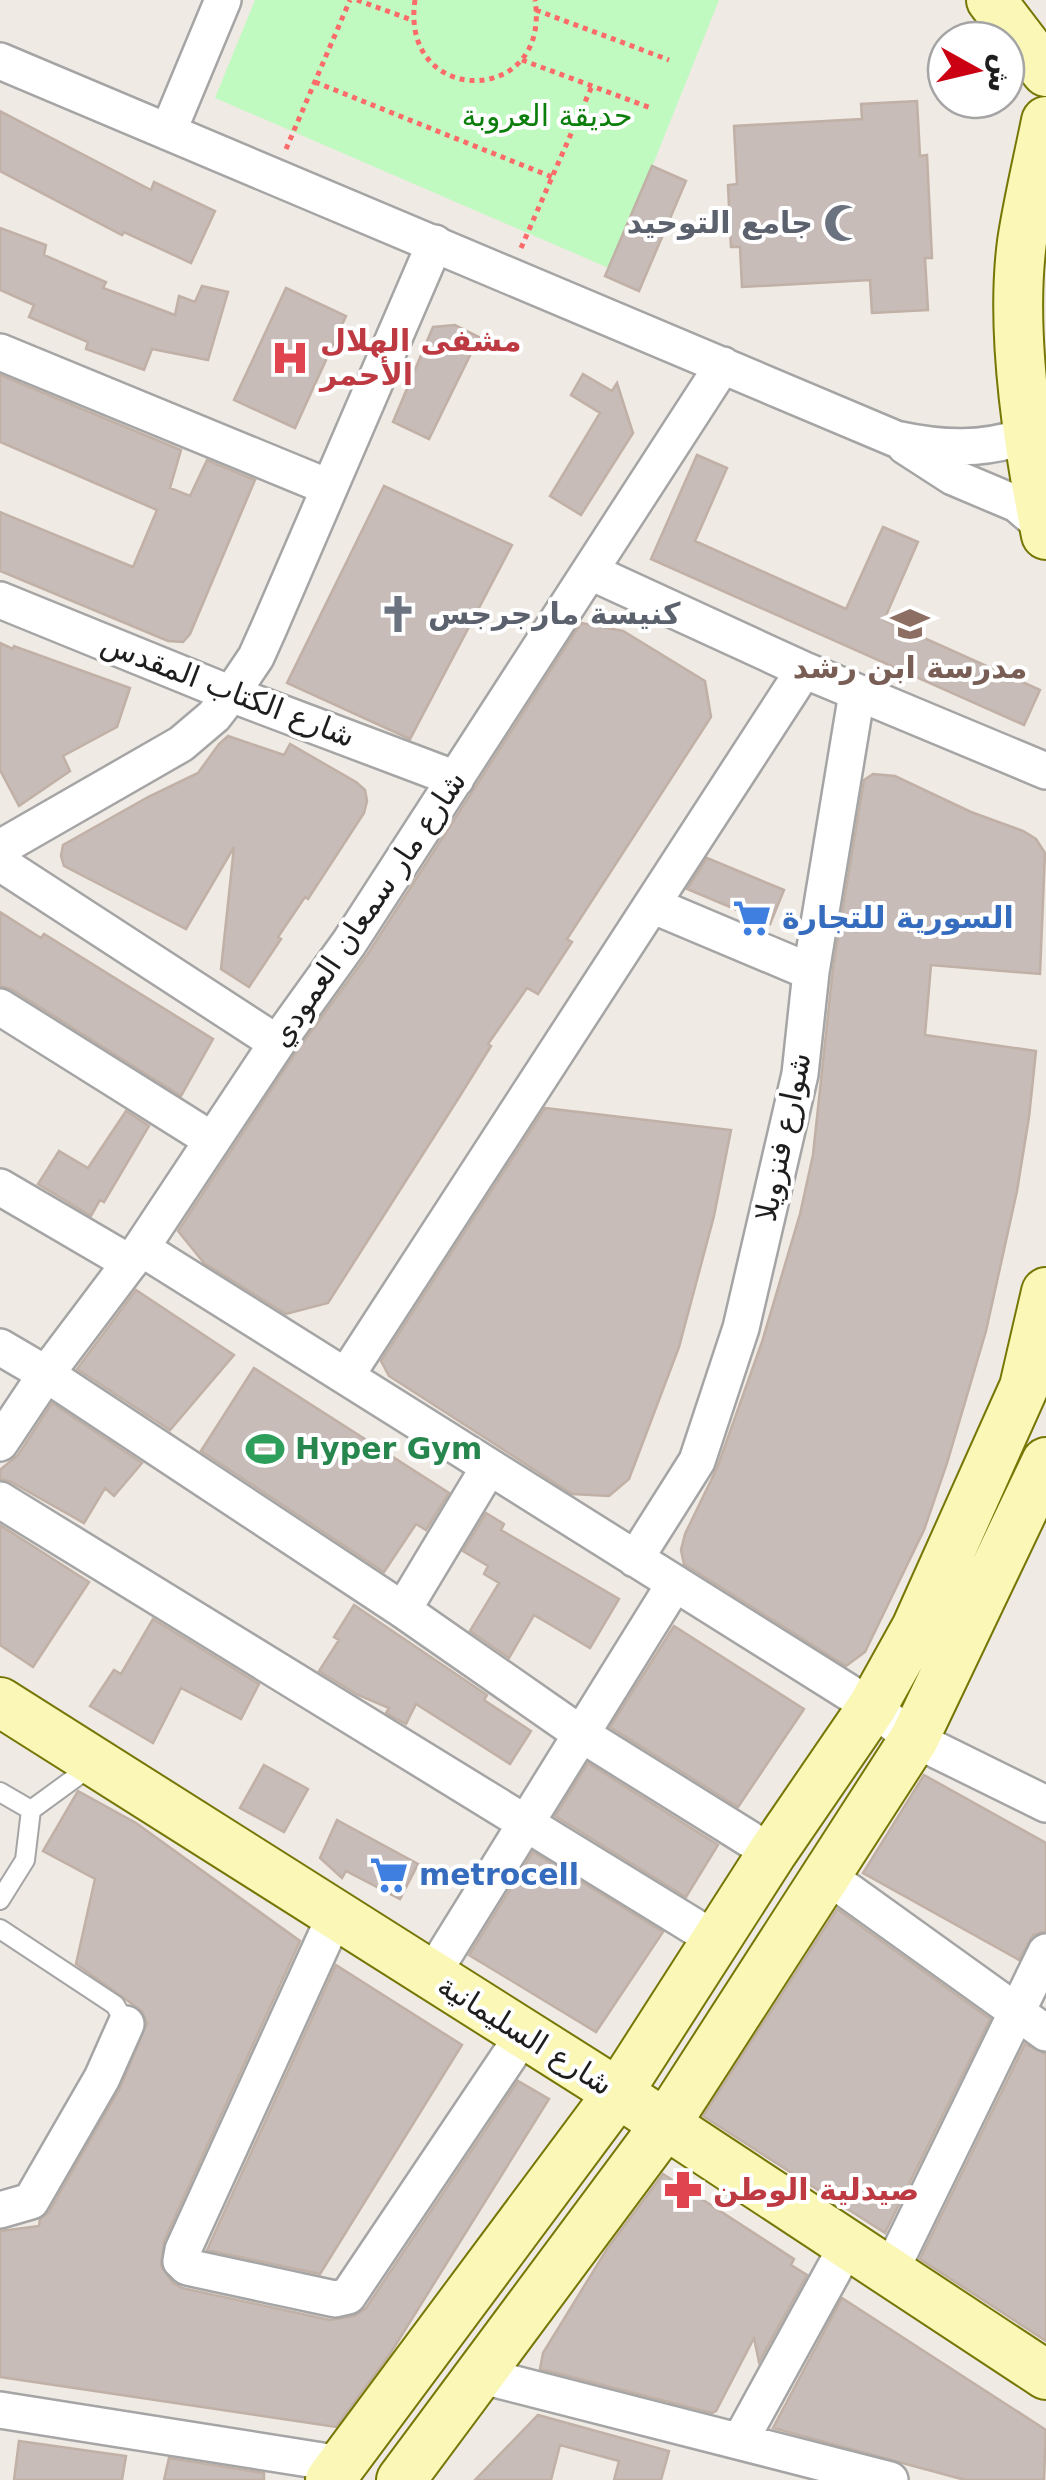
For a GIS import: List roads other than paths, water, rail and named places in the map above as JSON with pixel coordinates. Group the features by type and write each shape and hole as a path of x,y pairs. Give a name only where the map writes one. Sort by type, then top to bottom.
{"main road":[{"path":"992,0 1046,72"},
{"path":"1045,532 1028,435 1020,343 1022,246 1046,121"},
{"path":"335,2472 618,2093 772,1853 872,1707 916,1628 1024,1387 1046,1292"},
{"path":"401,2480 665,2125 914,1739 1046,1462"},
{"name":"شارع السليمانية","path":"0,1702 618,2093 1046,2375"}],"street":[{"path":"168,132 223,0"},
{"path":"0,61 896,439 952,476 1016,504 1045,532"},
{"path":"0,848 182,744 214,716 231,694 262,642 435,243"},
{"path":"0,352 328,487"},
{"name":"شارع مار سمعان العمودي","path":"0,1444 46,1374 135,1256 349,943 723,365"},
{"path":"896,439 956,449 981,448 1028,435"},
{"path":"591,572 804,670 1046,771"},
{"name":"شارع الكتاب المقدس","path":"0,600 231,694 456,778"},
{"path":"346,1376 804,670"},
{"name":"شوارع فنزويلا","path":"635,1558 697,1461 741,1328 800,1074 811,972 857,693"},
{"path":"0,864 277,1043"},
{"path":"652,904 811,972"},
{"path":"0,1007 212,1140"},
{"path":"0,1187 135,1256 346,1376 872,1707 914,1739 1046,1804"},
{"path":"0,1347 403,1610 581,1734 772,1853"},
{"path":"403,1610 489,1467"},
{"path":"0,1500 716,1940"},
{"path":"431,1976 675,1584"},
{"path":"826,1875 1032,2022"},
{"path":"335,1916 182,2250 181,2260 187,2267 334,2299 348,2296 524,2034"},
{"path":"890,2272 1032,2022 1046,1952"},
{"path":"0,2210 31,2201 102,2078 126,2024"},
{"path":"740,2441 848,2244"},
{"path":"479,2375 740,2441 802,2469 890,2480"},
{"path":"0,2410 335,2472"}],"lane":[{"path":"0,1900 25,1860 30,1810 96,1763"},
{"path":"0,1792 30,1810"},
{"path":"0,1929 116,2005 126,2024"}],"place":[{"name":"جامع التوحيد","path":"843,223"},
{"name":"مشفى الهلال الأحمر","path":"290,358"},
{"name":"كنيسة مارجرجس","path":"398,614"},
{"name":"مدرسة ابن رشد","path":"910,624"},
{"name":"السورية للتجارة","path":"752,918"},
{"name":"Hyper Gym","path":"265,1449"},
{"name":"metrocell","path":"389,1875"},
{"name":"صيدلية الوطن","path":"683,2190"}],"park label":[{"name":"حديقة العروبة","path":"547,116"}]}
